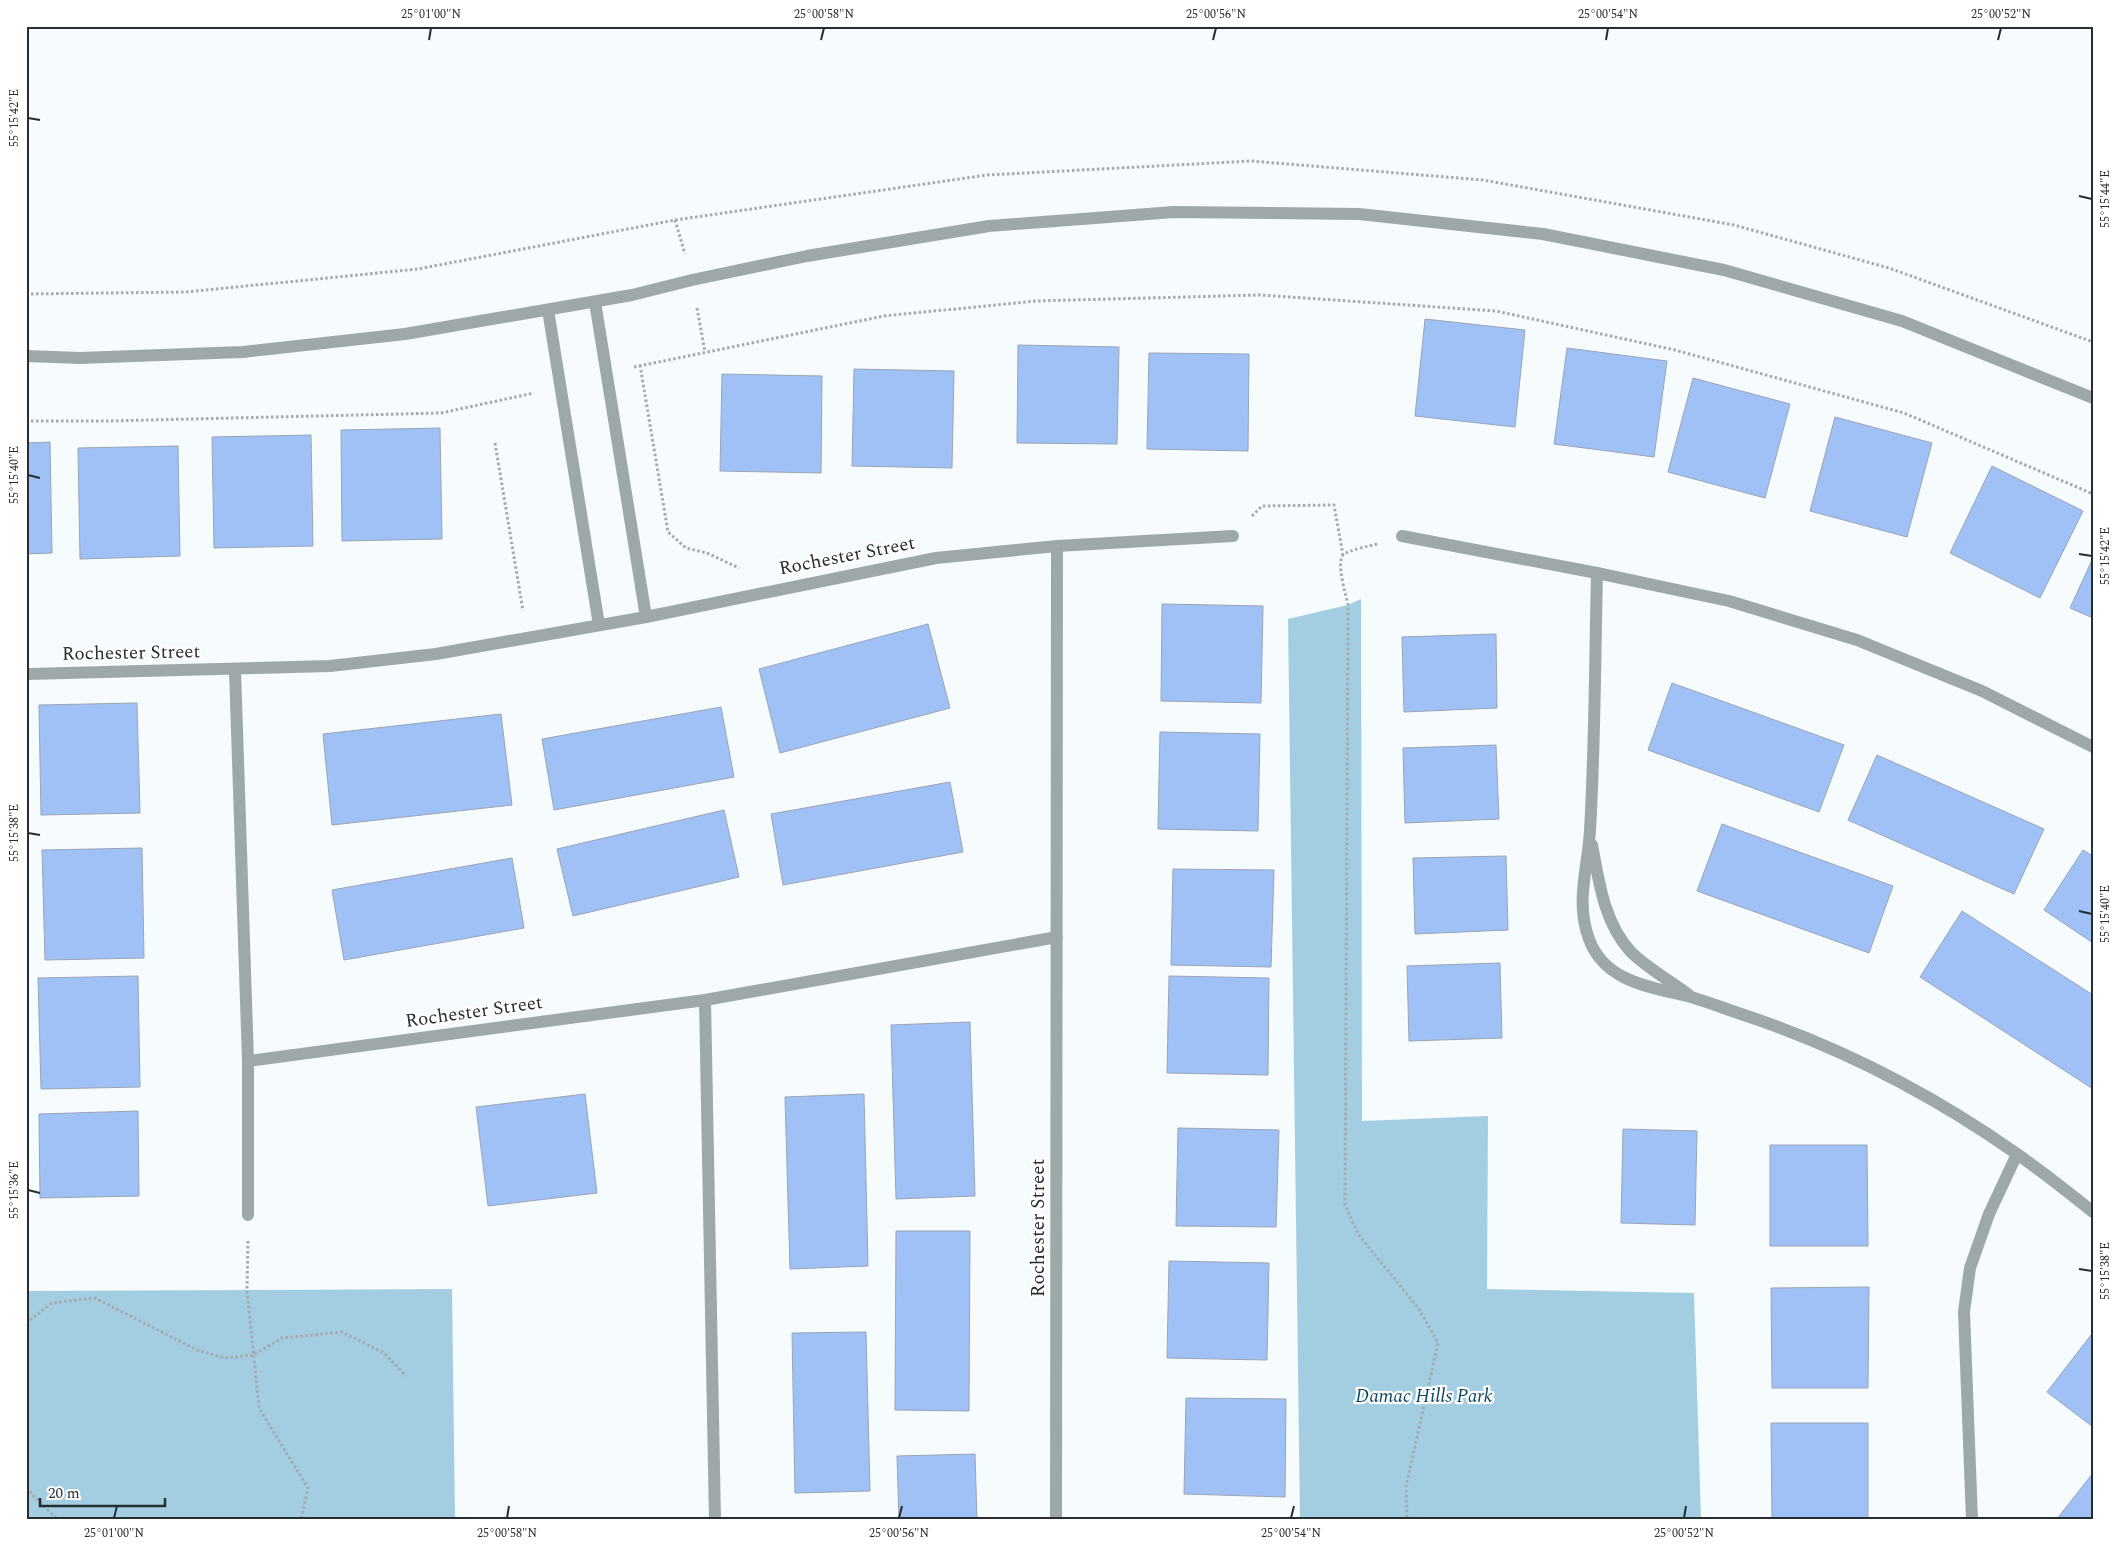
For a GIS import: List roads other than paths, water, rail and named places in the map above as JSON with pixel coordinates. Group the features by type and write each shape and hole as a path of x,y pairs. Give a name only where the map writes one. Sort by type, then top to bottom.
{"street":[{"path":"26,356 80,358 243,352 405,334 595,302 807,256 989,226 1174,212 1359,214 1543,234 1724,270 1902,322 2093,398"},
{"path":"595,302 646,617"},
{"path":"548,310 599,625"},
{"name":"Rochester Street","path":"29,674 330,666 436,654 646,617 936,558 1057,546 1233,536"},
{"path":"1402,536 1597,573 1729,601 1857,640 1982,690 2093,747"},
{"name":"Rochester Street","path":"1056,1520 1057,546"},
{"path":"1597,573 1590,833 1583,885 1582,914 1589,941 1605,964 1629,981 1655,990 1692,998 1778,1027 1861,1062 1941,1105 2017,1154 2093,1212"},
{"path":"235,670 248,1061 248,1215"},
{"path":"1590,833 1599,884 1610,920 1630,951 1692,998"},
{"name":"Rochester Street","path":"248,1061 705,1000 1057,937"},
{"path":"705,1000 715,1520"},
{"path":"1972,1520 1964,1312 1970,1268 1989,1214 2017,1154"}],"park label":[{"name":"Damac Hills Park","path":"1424,1396"}]}
